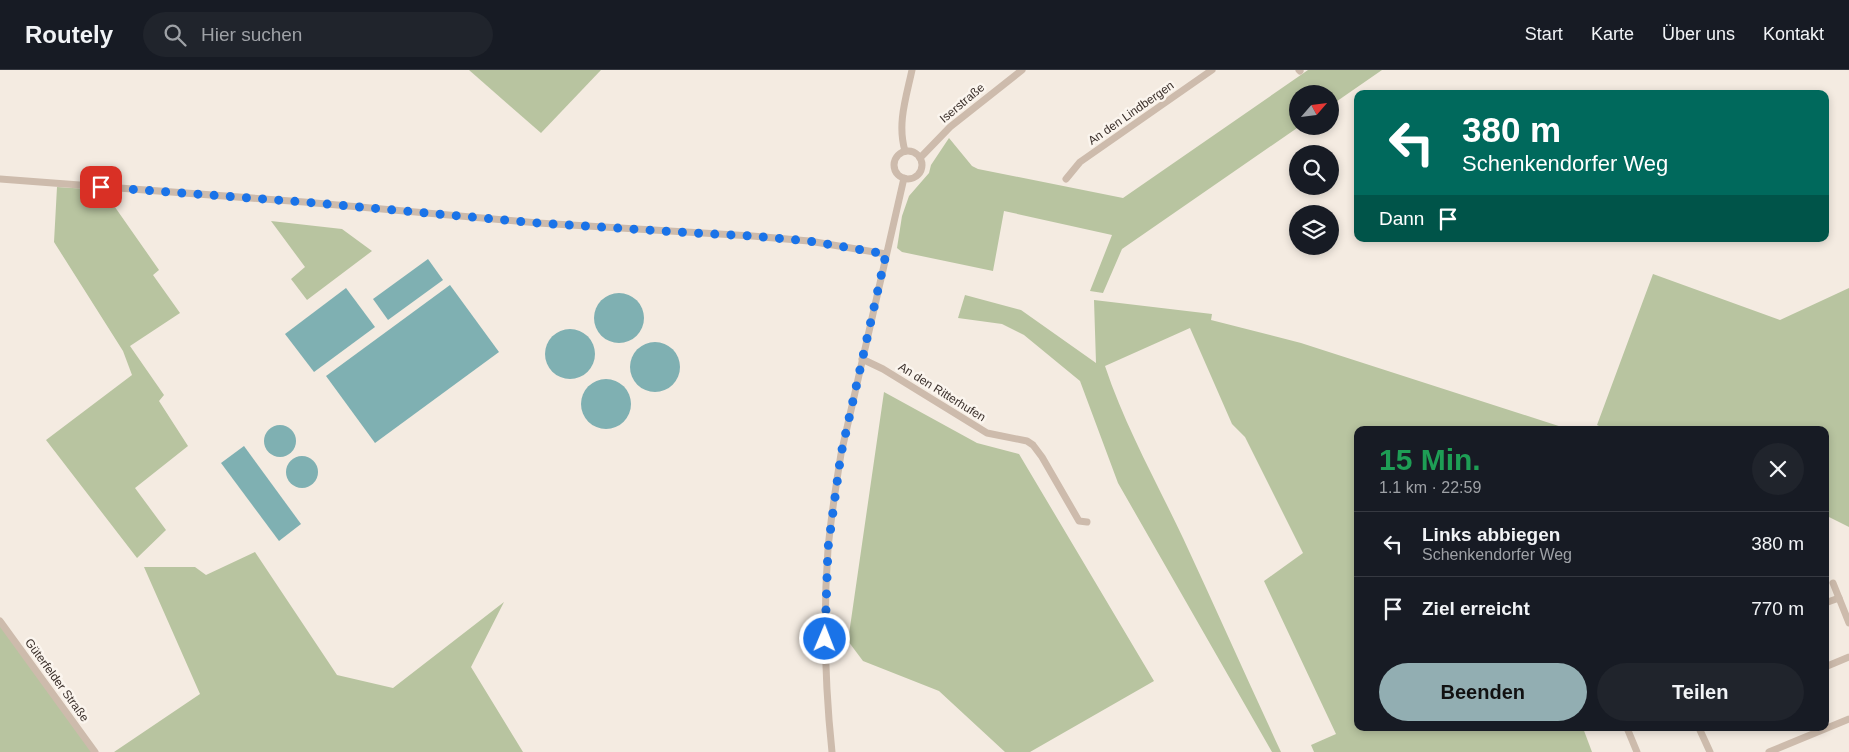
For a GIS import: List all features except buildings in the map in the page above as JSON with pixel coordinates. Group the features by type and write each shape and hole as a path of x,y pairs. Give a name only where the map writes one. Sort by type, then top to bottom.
{"street":[{"path":"905,152 901,121 912,70"},
{"name":"Iserstraße","path":"920,158 950,127 1022,70"},
{"name":"An den Lindbergen","path":"1066,179 1080,162 1212,70"},
{"path":"905,152 913,152 920,158 922,166 919,174 912,178 904,178 898,174 895,166 896,159 905,152"},
{"path":"832,752 828,715 825,639 828,548 841,454 904,178"},
{"path":"0,179 304,202 548,224 752,236 809,241 886,254"},
{"name":"An den Ritterhufen","path":"862,359 883,369 987,433 1027,441 1033,445 1079,521 1087,522"},
{"path":"1833,583 1849,623"},
{"path":"1829,602 1839,598"},
{"name":"Güterfelder Straße","path":"0,621 95,752"},
{"path":"1829,665 1849,657"},
{"path":"1829,727 1849,719"},
{"path":"1628,731 1638,752"},
{"path":"1700,731 1710,752"},
{"path":"1769,752 1820,731"}],"green space":[{"path":"469,70 601,70 541,133"},
{"path":"1308,70 1382,70 1339,100 1339,85 1289,85 1289,134 1122,249 1103,293 1090,291 1112,235 1004,211 993,271 902,252 897,248 902,216 909,196 929,173 931,165 949,138 972,166 978,169 1123,198"},
{"path":"57,187 103,190 159,270 153,275 180,313 130,346 164,395 159,401 188,446 135,488 166,530 137,558 46,440 132,375 123,351 54,242"},
{"path":"271,221 342,229 372,251 307,300 291,279 305,267"},
{"path":"1653,274 1780,320 1849,288 1849,527 1829,517 1829,426 1597,425"},
{"path":"965,295 1021,310 1096,363 1094,300 1212,314 1211,320 1301,343 1559,426 1354,426 1354,731 1584,731 1592,752 1314,752 1311,745 1336,734 1264,581 1303,553 1245,437 1232,424 1190,328 1105,366 1131,432 1183,538 1281,752 1272,752 1118,483 1080,381 1024,335 1002,324 958,318"},
{"path":"884,392 977,443 1019,454 1154,681 1030,752 1005,752 939,691 863,661 848,641"},
{"path":"255,552 337,675 393,688 504,602 471,667 523,752 114,752 200,694 144,567 195,567 206,575"},
{"path":"0,625 95,752 0,752"}],"water":[{"path":"428,259 443,280 388,320 373,299"},
{"path":"450,285 499,352 375,443 326,376"},
{"path":"346,288 375,327 314,372 285,334"},
{"path":"614,293 624,293 637,300 644,313 644,323 637,336 624,343 614,343 605,339 598,332 594,323 594,313 598,304 605,297"},
{"path":"565,329 575,329 588,336 595,349 595,359 588,372 575,379 565,379 556,375 549,368 545,359 545,349 549,340 556,333"},
{"path":"650,342 660,342 673,349 680,362 680,372 673,385 660,392 650,392 641,388 634,381 630,372 630,362 634,353 641,346"},
{"path":"601,379 611,379 624,386 631,399 631,409 624,422 611,429 601,429 592,425 585,418 581,409 581,399 585,390 592,383"},
{"path":"280,425 292,429 296,441 292,453 280,457 268,453 264,441 268,429"},
{"path":"244,446 301,524 279,541 221,463"},
{"path":"302,456 314,460 318,472 314,484 302,488 290,484 286,472 290,460"}],"route":[{"path":"101,187 304,202 538,223 752,236 809,241 886,254 841,454 828,548 825,639"}]}
